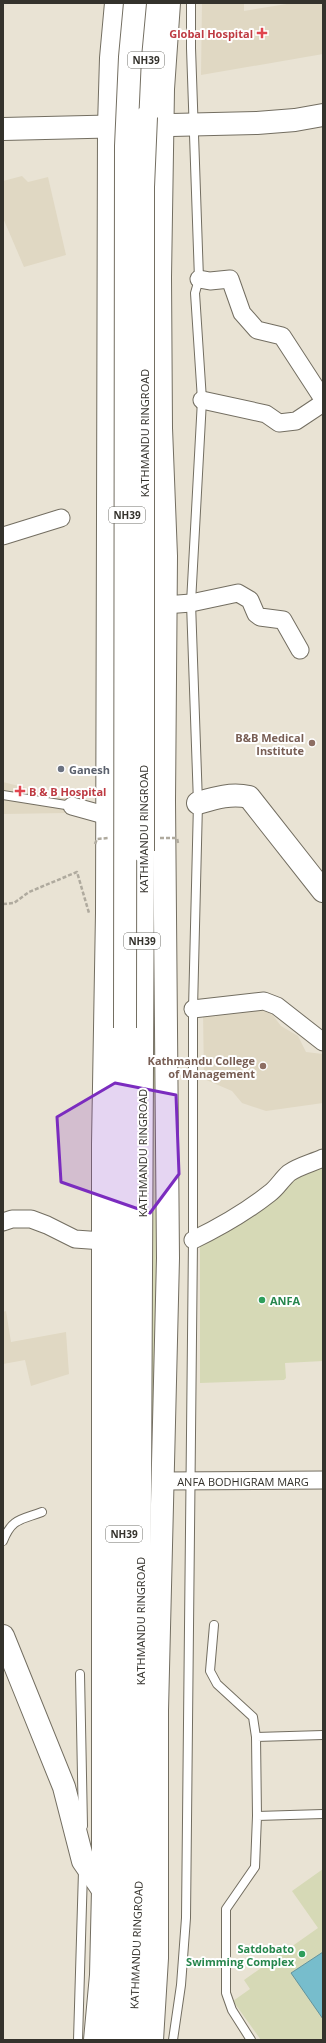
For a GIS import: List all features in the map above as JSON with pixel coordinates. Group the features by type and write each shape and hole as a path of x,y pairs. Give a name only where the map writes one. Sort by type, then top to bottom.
{"main road":[{"path":"95,2040 101,1975 103,1890 103,1241 108,816 109,126 111,58 116,3"},
{"name":"KATHMANDU RINGROAD","path":"131,2040 137,1963 138,1908 134,1029 126,146 130,57 135,3"},
{"name":"KATHMANDU RINGROAD","path":"116,2040 120,1981 146,62 151,3"},
{"path":"152,2040 157,1958 157,1710 168,1265 164,913 165,605 160,285 161,125 164,42 169,3"},
{"path":"3,129 194,124 257,124 323,115"},
{"path":"198,803 224,796 240,795 249,797 323,891"},
{"path":"3,1636 64,1787 84,1861 103,1890"}],"street":[{"path":"199,279 210,281 230,279 242,313 257,330 282,336 323,399"},
{"path":"202,400 266,414 278,423 296,420 323,403"},
{"path":"3,536 61,518"},
{"path":"165,605 191,604 238,593 250,600 256,614 260,617 277,618 283,620 300,650"},
{"path":"72,806 108,816"},
{"path":"193,1009 264,1001 277,1006 323,1042"},
{"path":"193,1240 221,1227 246,1211 271,1192 288,1174 300,1167 323,1158"},
{"path":"3,1222 12,1219 31,1219 47,1224 75,1239 103,1241"},
{"name":"ANFA BODHIGRAM MARG","path":"163,1481 323,1480"}],"lane":[{"path":"173,2040 181,1985 186,1918 193,1240 193,1009 198,803 191,604 202,400 195,293 199,279 191,3"},
{"path":"3,795 72,806"},
{"path":"3,1541 9,1527 15,1522 42,1512"},
{"path":"214,1625 210,1671 217,1684 253,1717 256,1737 257,1816 255,1867 226,1909 226,1993 232,2010 251,2040"},
{"path":"78,2040 84,1861 80,1674"},
{"path":"256,1737 323,1735"},
{"path":"257,1816 323,1814"}],"path":[{"path":"3,904 14,903 29,892 76,872 88,913 107,913"}],"highlighted area":[{"path":"115,1083 176,1095 179,1174 150,1213 61,1182 57,1117"}],"shaded area":[{"name":"Global Hospital","path":"202,3 244,3 244,11 293,3 323,3 323,54 201,75"},
{"path":"22,176 28,182 48,177 66,255 24,267 3,218 3,181"},
{"name":"B & B Hospital","path":"3,782 70,799 66,813 3,814"},
{"name":"Kathmandu College of Management","path":"266,1006 281,1026 298,1036 306,1052 323,1054 323,1103 266,1111 242,1103 232,1091 204,1079 203,1011"},
{"path":"6,1311 11,1342 66,1332 69,1374 31,1386 25,1360 3,1364 3,1312"}],"green space":[{"path":"155,851 161,1140 149,1647 150,1007"},
{"name":"ANFA","path":"323,1163 323,1361 285,1363 286,1378 284,1380 200,1383 200,1239 287,1180"},
{"name":"Satdobato Swimming Complex","path":"323,1869 323,2040 261,2040 233,2001 250,1989 244,1980 318,1928 292,1891"}],"water":[{"path":"323,1952 323,2019 291,1973"}],"place":[{"name":"Global Hospital","path":"262,33"},
{"name":"B&B Medical Institute","path":"312,743"},
{"name":"Ganesh","path":"61,769"},
{"name":"B & B Hospital","path":"20,791"},
{"name":"Kathmandu College of Management","path":"263,1066"},
{"name":"ANFA","path":"262,1300"},
{"name":"Satdobato Swimming Complex","path":"302,1954"}]}
